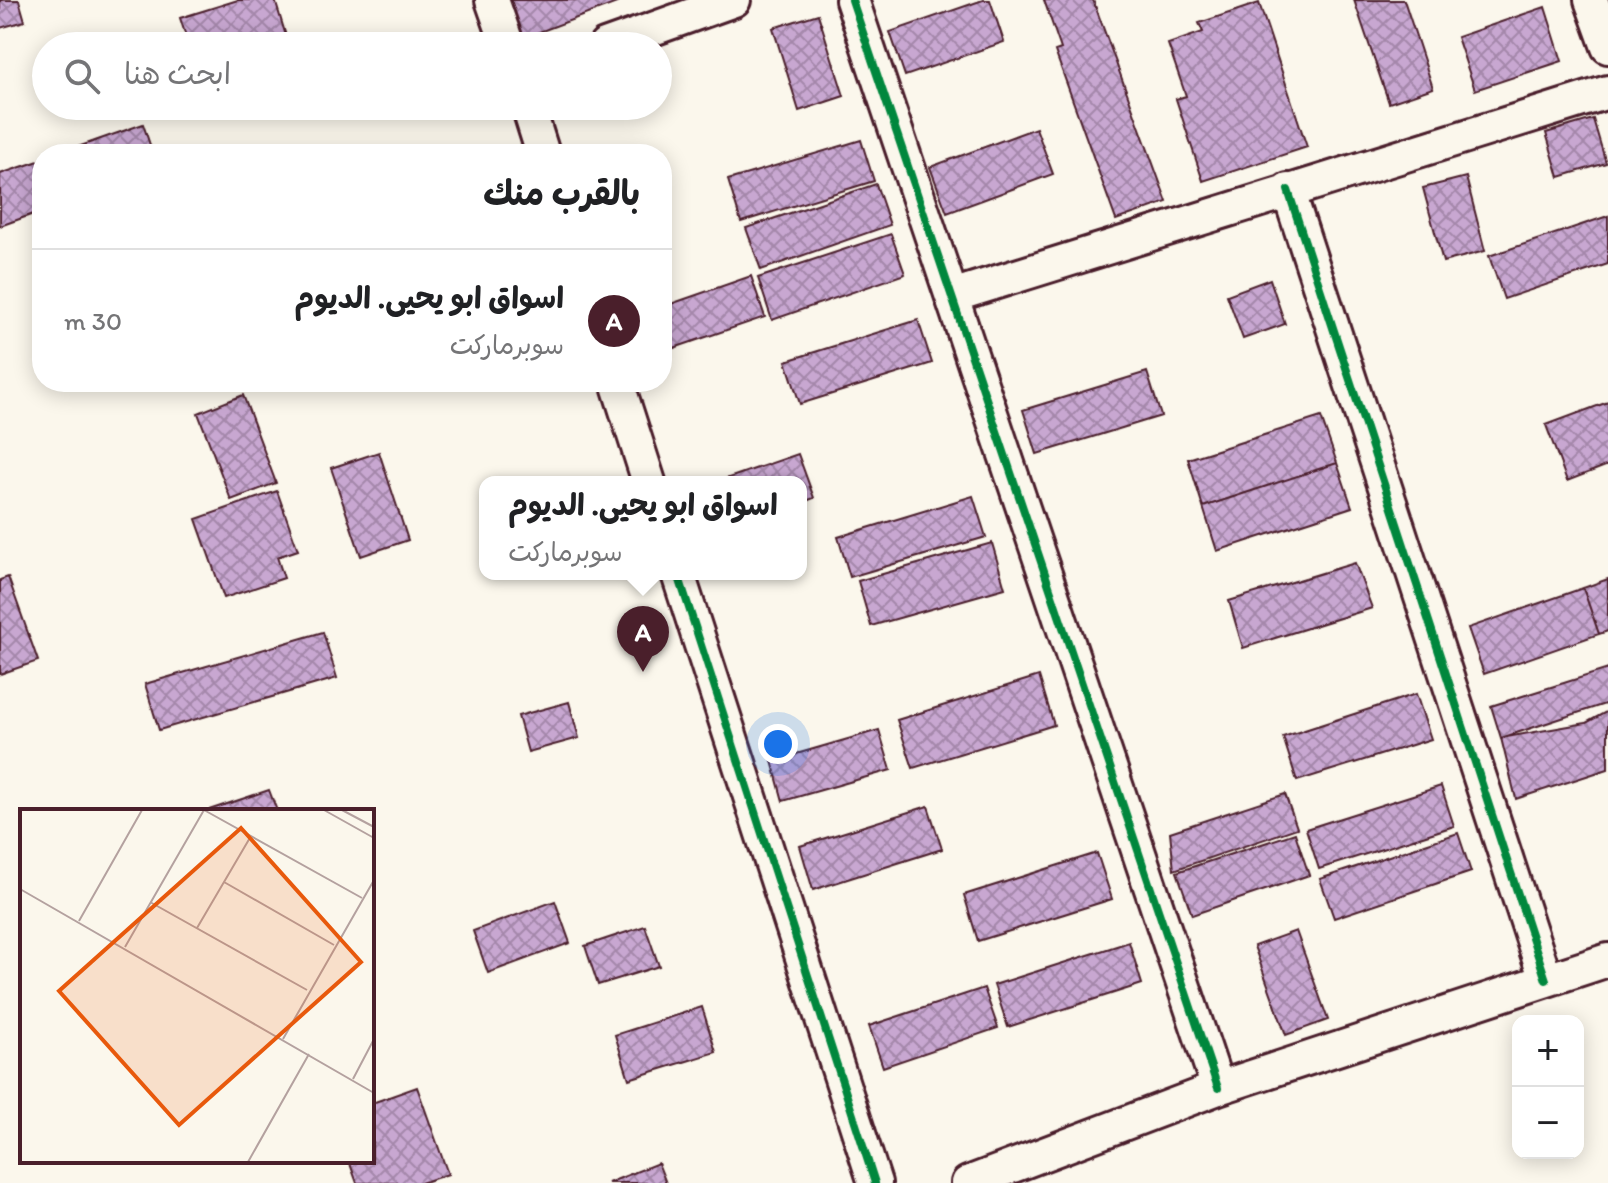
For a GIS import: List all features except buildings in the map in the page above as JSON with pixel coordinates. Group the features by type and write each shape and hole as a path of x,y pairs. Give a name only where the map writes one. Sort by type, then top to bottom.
{"street":[{"path":"492,0 503,32"},
{"path":"644,32 734,0"},
{"path":"852,0 1218,1088"},
{"path":"1591,0 1608,47"},
{"path":"952,296 1608,92"},
{"path":"532,120 540,144"},
{"path":"1288,190 1546,980"},
{"path":"620,392 647,476"},
{"path":"680,580 875,1183"},
{"path":"968,1183 1218,1088 1608,960"}],"cycle path":[{"path":"852,0 1218,1088"},
{"path":"1288,190 1546,980"},
{"path":"680,580 875,1183"}],"place":[{"name":"اسواق ابو يحيى. الديوم","path":"643,672"}]}
